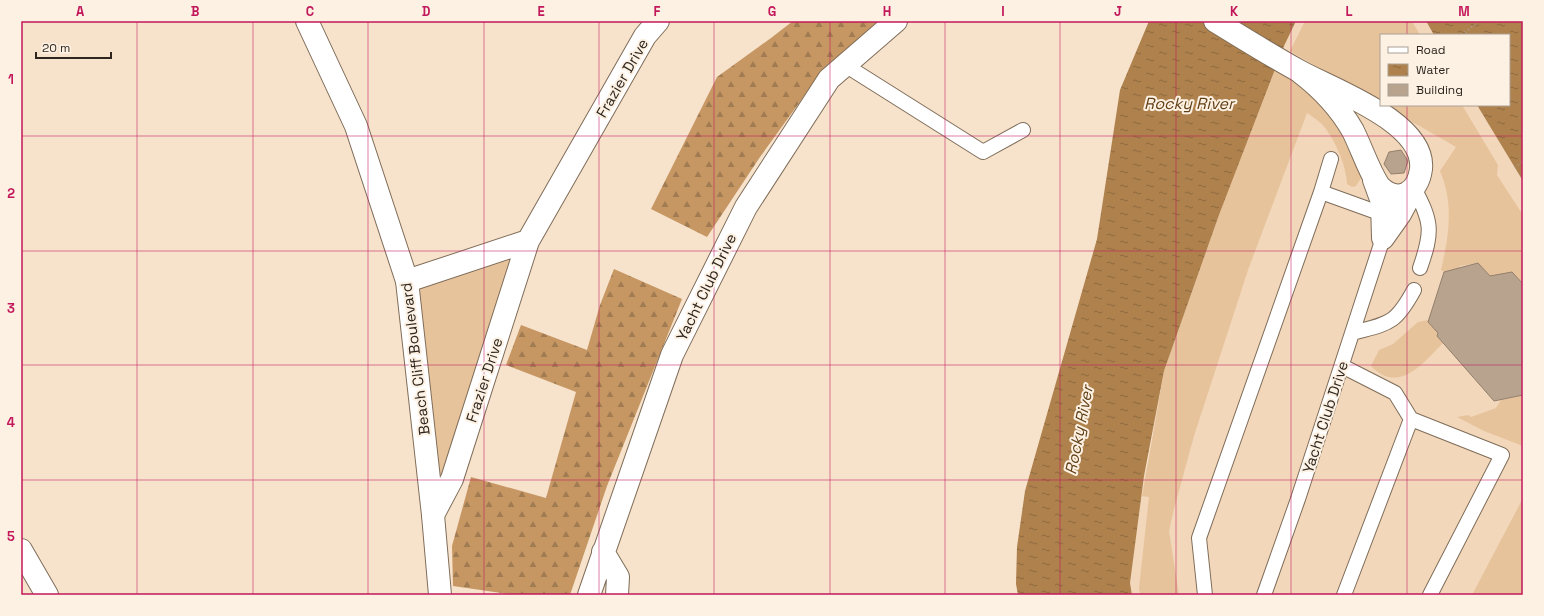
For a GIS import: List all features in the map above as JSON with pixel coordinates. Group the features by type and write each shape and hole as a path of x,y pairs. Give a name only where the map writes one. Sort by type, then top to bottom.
{"street":[{"name":"Beach Cliff Boulevard","path":"307,21 356,126 408,281 440,595"},
{"name":"Frazier Drive","path":"433,515 452,479 528,241 645,36 658,21"},
{"name":"Yacht Club Drive","path":"589,595 672,355 746,207 829,79 896,21"},
{"name":"Yacht Club Drive","path":"1215,21 1300,72 1356,98 1406,134 1417,146 1422,160 1420,175 1400,214 1383,238"},
{"name":"Yacht Club Drive","path":"1300,72 1314,83 1337,107 1352,130 1373,177 1382,202 1383,238"},
{"name":"Yacht Club Drive","path":"1373,177 1386,193 1396,196 1405,195 1414,188"},
{"path":"408,281 528,241"},
{"path":"21,550 47,595"},
{"path":"603,552 618,577 617,595"}],"lane":[{"path":"845,65 983,152 1024,130"},
{"path":"1205,595 1199,538 1331,160"},
{"path":"1414,188 1426,211 1429,229 1426,249 1420,268"},
{"path":"1321,192 1382,214"},
{"name":"Yacht Club Drive","path":"1264,595 1298,499 1383,238"},
{"path":"1352,333 1388,323 1403,310 1414,290"},
{"path":"1342,366 1395,393 1411,419 1502,455 1430,595"},
{"path":"1344,595 1411,419"}],"path":[{"path":"1463,34 1479,21"},
{"path":"1515,168 1523,161"}],"shaded area":[{"path":"1296,21 1426,21 1433,34 1380,34 1380,106 1478,106 1523,181 1523,595 1132,595 1130,583 1144,476 1219,215 1284,46"},
{"path":"1305,21 1412,21 1419,34 1380,34 1380,103 1290,51"},
{"path":"1275,70 1315,95 1336,116 1359,163 1361,178 1356,186 1352,187 1347,184 1343,162 1334,142 1324,127 1307,113 1248,270 1194,436 1174,509 1169,531 1179,595 1140,595 1139,588 1149,497 1142,496 1164,371 1219,215"},
{"path":"1385,106 1463,106 1498,165 1497,175 1523,215 1523,284 1490,276 1478,263 1460,266 1459,269 1444,272 1441,270 1448,232 1449,208 1440,171 1456,147"},
{"path":"528,241 433,515 407,281"},
{"path":"1428,320 1438,333 1437,336 1443,343 1419,367 1401,377 1391,377 1381,374 1371,366 1379,350 1393,344 1418,322"},
{"path":"1523,395 1523,446 1484,431 1457,417 1468,415 1471,417 1496,408 1501,400"},
{"path":"1523,498 1523,595 1472,595"}],"green space":[{"path":"793,21 878,21 820,74 760,157 707,237 651,209 717,77"},
{"path":"614,269 682,299 607,486 570,595 516,595 453,586 452,546 471,477 546,498 576,392 506,365 521,325 587,350 600,305"}],"water":[{"name":"Rocky River","path":"1149,21 1296,21 1284,46 1219,215 1164,371 1144,476 1130,583 1132,595 1018,595 1016,584 1017,547 1025,491 1097,239 1120,90"},
{"path":"1426,21 1523,21 1523,181 1478,106 1510,106 1510,34 1433,34"}],"building":[{"path":"1401,150 1408,161 1404,173 1391,174 1384,164 1389,152"},
{"path":"1478,263 1490,276 1512,272 1523,284 1523,395 1494,401 1437,336 1438,333 1428,322 1444,272"}]}
